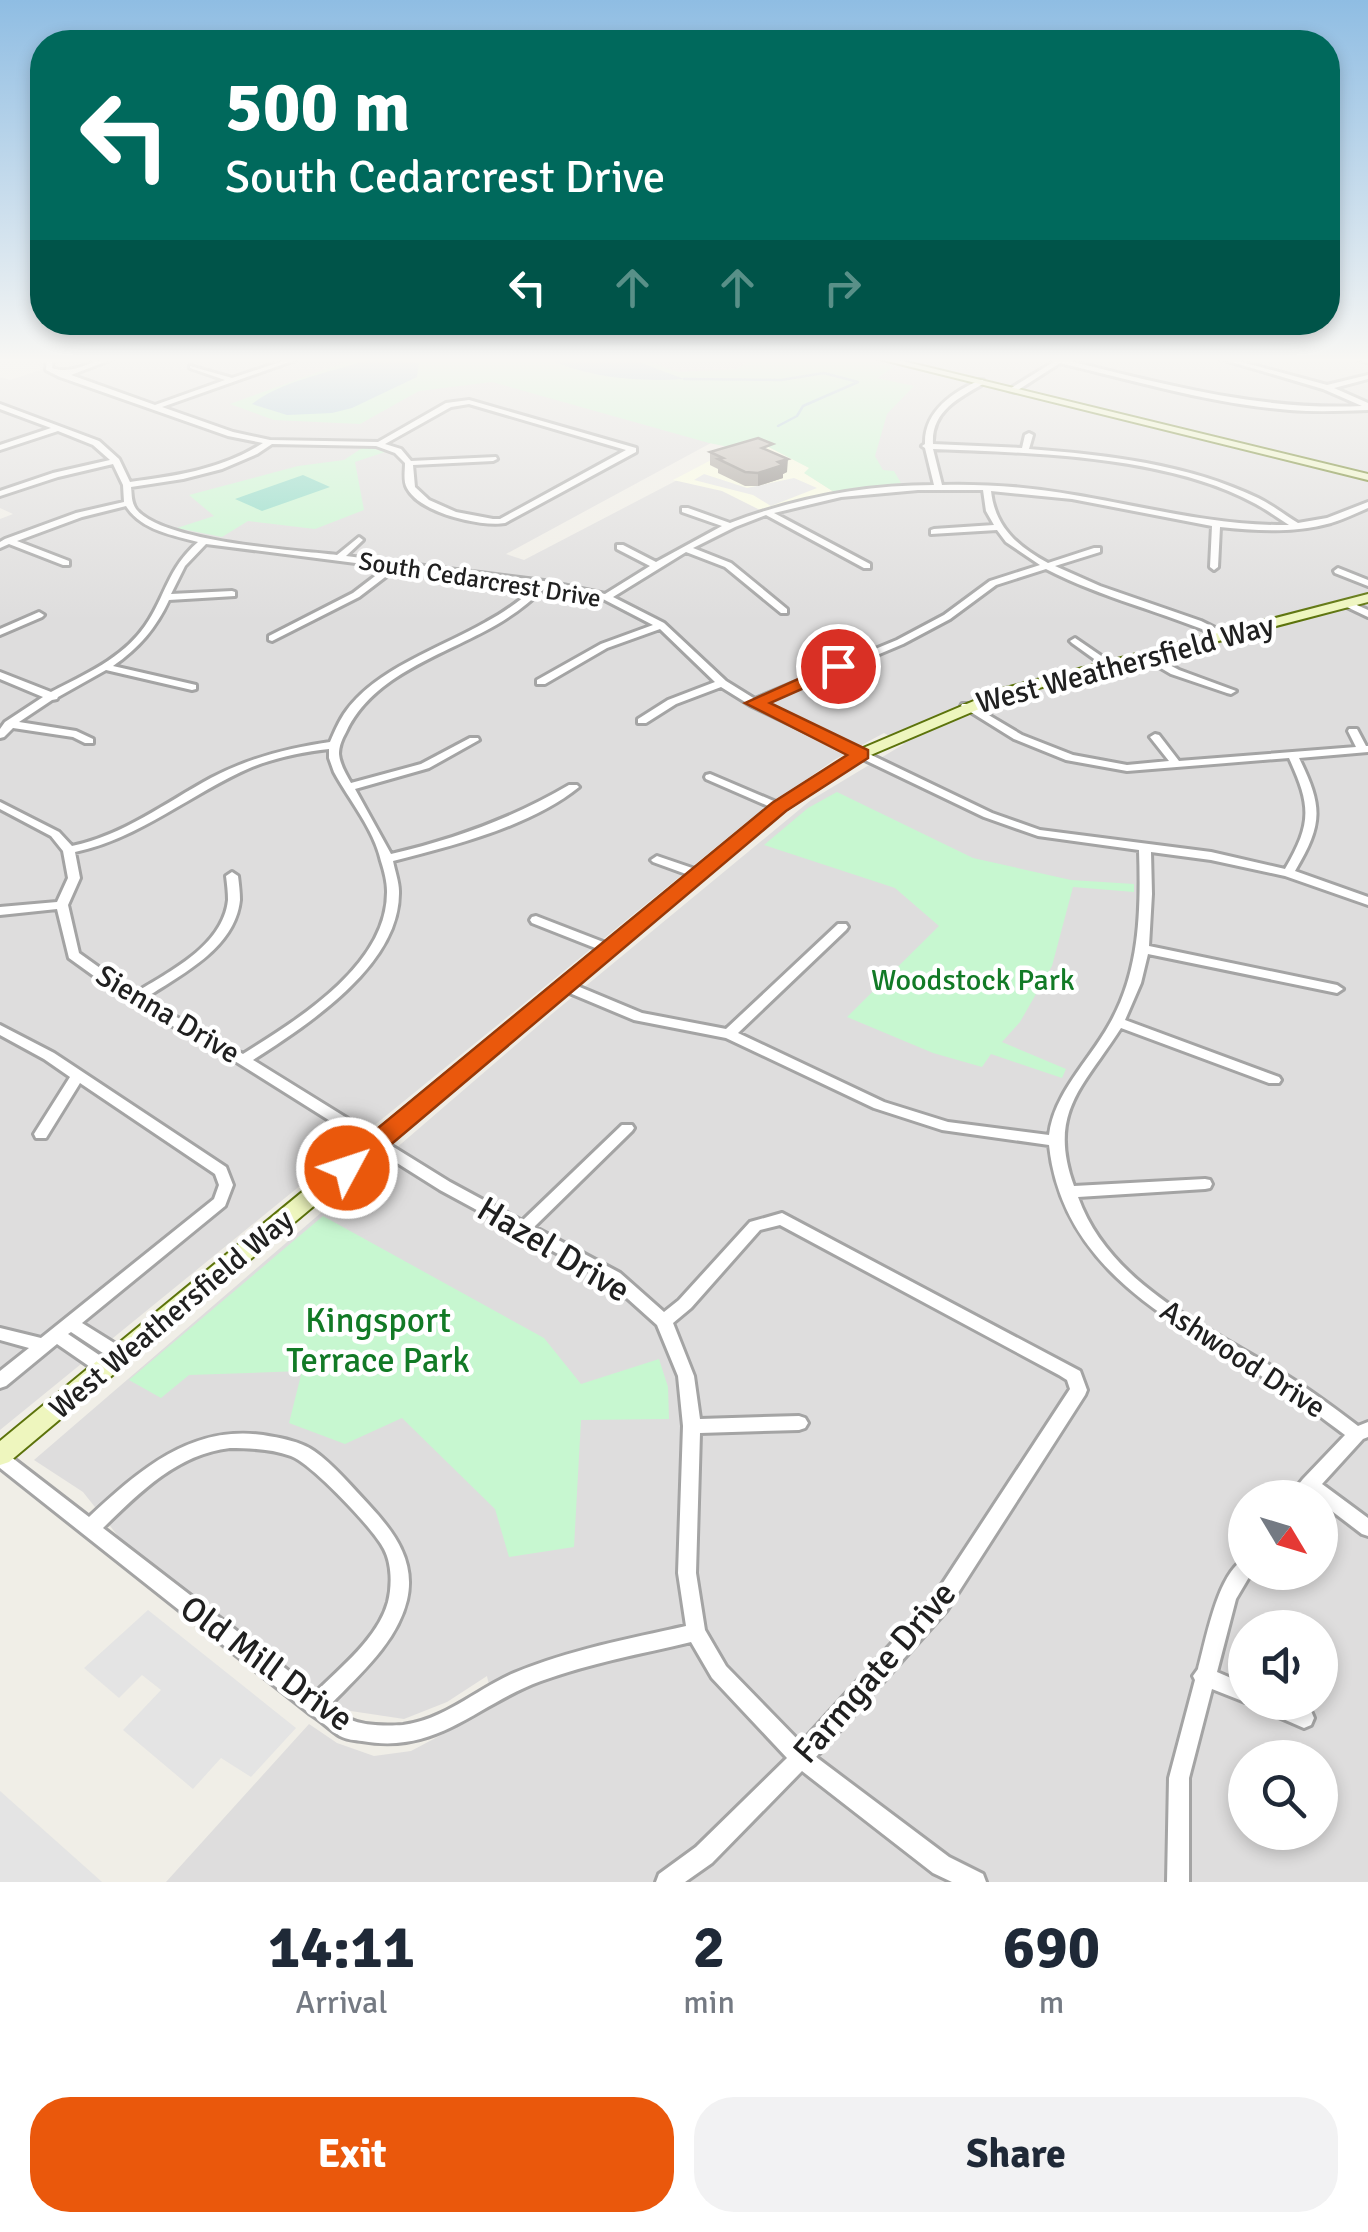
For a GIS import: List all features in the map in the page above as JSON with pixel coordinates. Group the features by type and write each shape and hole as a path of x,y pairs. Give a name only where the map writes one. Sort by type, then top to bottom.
{"street":[{"path":"4,543 79,515 128,503 127,485 116,462 99,446"},
{"path":"127,485 200,473 236,461 263,446"},
{"path":"384,446 401,453 409,463 410,486 418,496 434,506 492,524 633,450 619,446"},
{"path":"939,486 926,446 1025,450 1108,460 1228,488 1270,505 1295,525"},
{"path":"1025,450 1026,446"},
{"path":"1240,446 1368,477"},
{"path":"409,463 493,459"},
{"path":"0,494 56,474 116,462"},
{"path":"987,488 990,511 998,528 1044,565 1092,586 1196,620 1224,635"},
{"path":"606,597 730,526 768,512 878,490 987,488 1076,497 1216,524 1295,525 1368,506"},
{"name":"South Cedarcrest Drive","path":"128,503 149,524 204,541 544,584 606,597 661,624 722,683 754,703 988,815 1038,833 1211,856 1288,874 1368,901"},
{"path":"685,510 730,526"},
{"path":"768,512 867,566"},
{"path":"1214,567 1216,524"},
{"path":"934,532 998,528"},
{"path":"340,557 359,540"},
{"path":"0,735 9,724 107,667 147,631 175,570 204,541"},
{"path":"4,543 66,563"},
{"path":"620,547 658,567"},
{"path":"689,550 728,565 784,611"},
{"path":"754,703 900,642 948,617 993,583 1097,550"},
{"path":"272,638 356,594 395,566"},
{"path":"1338,571 1368,584"},
{"path":"244,1060 308,1016 348,981 374,949 391,918 393,886 387,859 335,765 334,744 349,715 379,685 524,604 544,584"},
{"path":"164,597 232,594"},
{"name":"West Weathersfield Way","path":"0,1457 779,807 861,754 966,706 1107,664 1368,598"},
{"path":"1350,605 1368,614"},
{"path":"0,632 38,615"},
{"path":"541,682 604,646 661,624"},
{"path":"1075,641 1107,664"},
{"path":"1145,655 1175,672 1230,691"},
{"path":"107,667 192,686"},
{"path":"0,675 54,697"},
{"path":"642,721 672,702 722,683"},
{"path":"966,706 1018,737 1070,758 1128,768 1365,749 1353,730"},
{"path":"9,724 76,734 89,741"},
{"path":"1155,737 1175,762"},
{"path":"349,787 424,766 474,740"},
{"path":"0,805 55,834 69,850 89,848 236,770 290,750 334,744"},
{"path":"1288,874 1312,835 1311,793 1292,754"},
{"path":"710,777 779,807"},
{"path":"387,859 456,842 520,819 573,787"},
{"path":"565,986 640,1018 729,1034 879,1105 947,1127 1053,1140 1063,1106 1118,1022 1144,950 1148,902 1145,848"},
{"name":"Sienna Drive","path":"69,850 74,878 62,905 73,955 135,999 244,1060 376,1144"},
{"path":"657,860 697,874"},
{"path":"135,999 202,954 221,934 234,915 236,894 232,876"},
{"path":"0,911 62,905"},
{"path":"536,920 607,948"},
{"path":"729,1034 842,927"},
{"path":"1144,950 1337,990"},
{"path":"1118,1022 1274,1080"},
{"path":"0,1029 48,1056 220,1171 226,1185 220,1202 0,1381"},
{"path":"0,1041 48,1056"},
{"path":"42,1134 77,1077"},
{"path":"524,1227 627,1128"},
{"name":"Ashwood Drive","path":"1053,1140 1066,1192 1102,1255 1174,1320 1274,1375 1362,1431"},
{"name":"Hazel Drive","path":"376,1144 614,1277 664,1321 686,1376 692,1426 687,1572 696,1632"},
{"path":"1066,1192 1206,1184"},
{"name":"Farmgate Drive","path":"664,1321 685,1304 755,1226 771,1219 789,1222 1065,1370 1078,1383 1077,1396 940,1604 800,1758 704,1855 666,1882"},
{"path":"72,1324 113,1362"},
{"path":"0,1334 50,1340 113,1362"},
{"path":"692,1426 799,1423"},
{"path":"1314,1480 1362,1431"},
{"path":"89,1529 152,1471 183,1451 224,1441 274,1446 308,1456 392,1543 400,1570 397,1604 380,1637 316,1706"},
{"name":"Old Mill Drive","path":"0,1457 347,1729 382,1737 428,1732 518,1680 696,1632"},
{"path":"1338,1511 1368,1528"},
{"path":"1178,1882 1179,1778 1231,1590"},
{"path":"696,1632 719,1672 800,1758 941,1865 974,1882"},
{"path":"1204,1676 1228,1686"}],"shaded area":[{"path":"0,446 706,446 506,554 524,560 743,446 1368,446 1368,1882 166,1882 309,1724 337,1743 374,1756 411,1751 494,1707 487,1676 447,1702 404,1719 344,1710 122,1541 83,1492 34,1460 553,1013 811,800 904,744 884,733 834,760 753,817 0,1430 0,519 13,514 0,508"},
{"path":"767,446 811,468 805,473 834,492 760,510 722,491 673,480 734,448"},
{"path":"704,474 747,488 794,478 817,488 771,506 753,495 694,480"},
{"path":"148,1610 296,1728 251,1777 221,1758 193,1789 123,1730 161,1690 142,1675 119,1698 84,1668"},
{"path":"0,1791 102,1882 0,1882"}],"green space":[{"path":"365,446 385,452 355,462 364,510 315,529 248,521 222,537 177,528 214,516 189,495 298,466 344,460"},
{"path":"766,446 878,446 875,456 883,470 894,471 901,483 834,492 804,473 809,468"},
{"path":"303,475 330,487 262,511 235,499"},
{"name":"Woodstock Park","path":"837,792 973,858 1071,880 1134,884 1134,892 1073,887 1052,966 1020,1022 1002,1042 1066,1069 1062,1078 991,1054 982,1067 933,1053 847,1017 939,926 895,888 764,845 808,808"},
{"name":"Kingsport Terrace Park","path":"323,1216 544,1338 581,1384 659,1359 668,1387 669,1419 581,1420 574,1547 509,1557 495,1509 402,1418 345,1444 289,1423 302,1371 189,1375 161,1398 129,1380"}],"building":[{"path":"731,446 768,446 762,448 788,459 778,462 783,465 758,473 745,472 710,452"}],"route":[{"path":"347,1168 779,807 861,754 754,703 838,666"}]}
